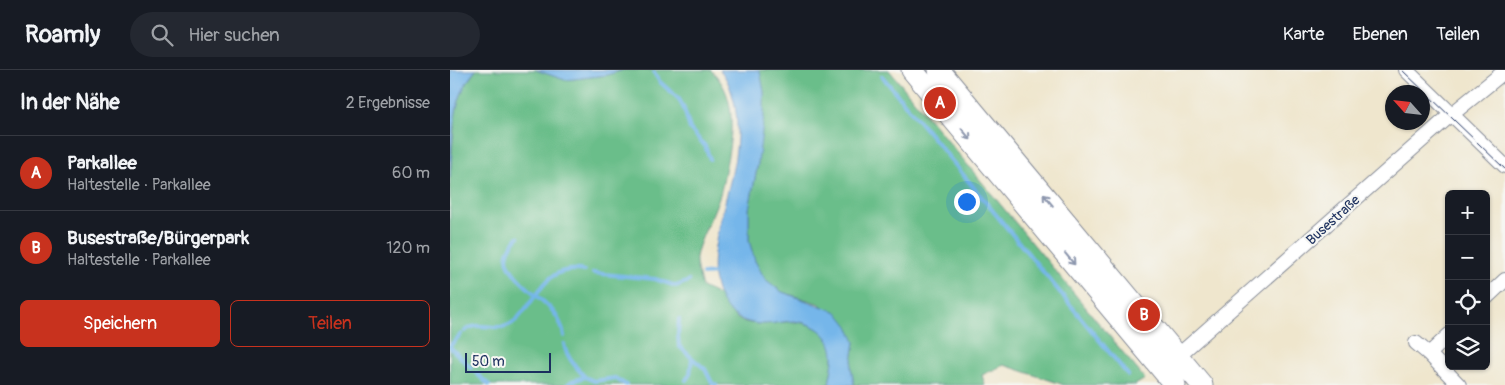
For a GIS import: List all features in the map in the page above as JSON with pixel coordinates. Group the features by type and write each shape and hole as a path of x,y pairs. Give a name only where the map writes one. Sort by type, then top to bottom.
{"main road":[{"path":"912,70 1172,370 1202,385"},
{"path":"939,70 1172,370"}],"street":[{"path":"1406,70 1505,166"},
{"name":"Busestraße","path":"1172,370 1452,114 1505,70"},
{"path":"1490,294 1505,280"},
{"path":"1429,354 1445,339"},
{"path":"1416,343 1459,385"}],"green space":[{"path":"476,70 536,70 565,80 607,75 623,70 711,70 726,92 730,105 731,131 728,158 720,193 696,257 702,287 719,296 732,314 747,323 794,322 811,325 818,329 829,341 832,349 833,361 829,385 450,385 450,178 455,117 464,87"},
{"path":"759,70 889,70 1145,379 1135,385 1064,385 1004,365 982,375 985,385 854,385 851,367 855,342 820,304 782,292 764,279 755,261 749,241 749,209 758,163 764,92"}],"water":[{"path":"450,70 476,70 461,94 457,107 454,121 450,178"},
{"path":"536,70 623,70 607,75 565,80"},
{"path":"720,70 759,70 764,92 764,115 758,163 749,209 749,241 755,261 765,279 782,292 837,312 848,326 855,342 851,367 854,385 829,385 833,362 832,351 827,337 816,328 794,321 764,324 744,321 729,311 719,296 713,270 714,255 735,159 737,130 733,97 727,81"}],"waterway":[{"path":"654,73 660,82 679,99 690,129 705,146 710,159"},
{"path":"882,76 1128,375"},
{"path":"518,237 508,251 509,265 520,280 555,314 561,324 564,336"},
{"path":"465,331 477,326 504,327 510,325 524,311 551,277 560,272 571,270 584,271"},
{"path":"593,273 655,279 676,286 689,281"},
{"path":"703,274 718,273"},
{"path":"679,319 679,346 692,358 690,374 686,380"},
{"path":"450,346 461,334"},
{"path":"564,344 569,358 585,377"},
{"path":"450,347 471,368"},
{"path":"692,358 705,369 712,383 716,385"},
{"path":"476,373 489,385"},
{"path":"567,385 572,381 585,377 594,381 615,378 626,385"}],"tram line":[{"path":"1402,70 1505,169"}],"place":[{"name":"Parkallee","path":"940,103"},
{"name":"Busestraße/Bürgerpark","path":"1144,315"}]}
